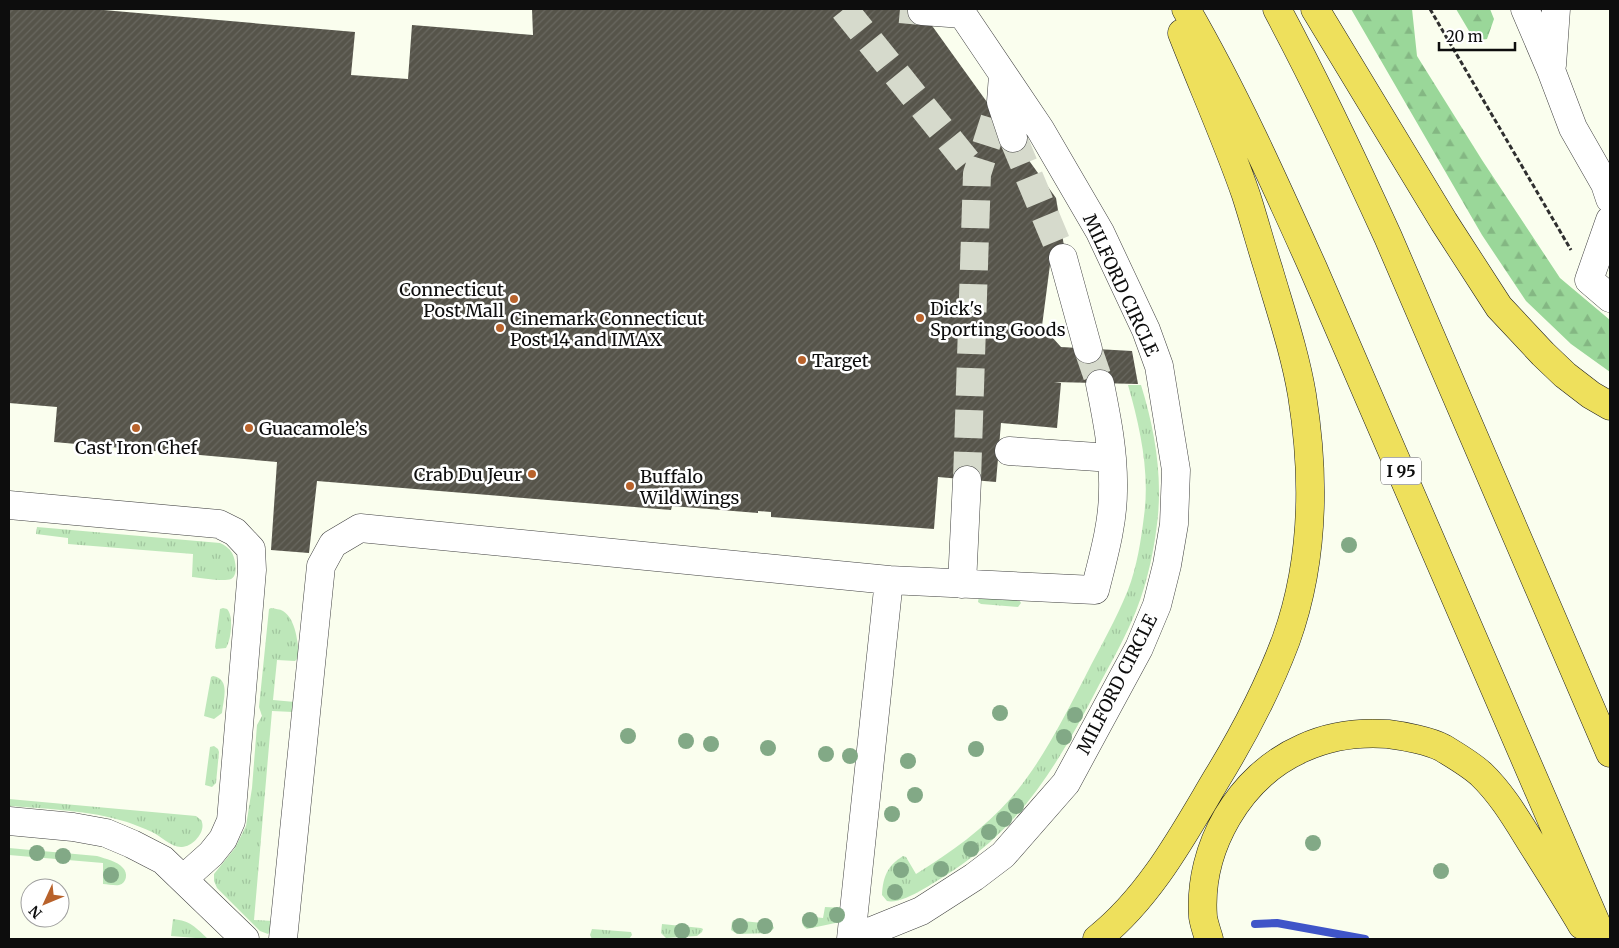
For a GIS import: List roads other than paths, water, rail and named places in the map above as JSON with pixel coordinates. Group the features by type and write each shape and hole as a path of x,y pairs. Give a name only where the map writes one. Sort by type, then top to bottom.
{"highway":[{"path":"1097,939 1116,924 1147,889 1176,848 1241,739 1265,690 1286,639 1307,549 1310,510 1308,451 1302,394 1286,328 1245,193 1172,9"},
{"name":"I 95","path":"1186,9 1235,100 1276,184 1603,939"},
{"path":"1277,9 1330,111 1388,237 1610,753"},
{"path":"1315,9 1444,222 1499,307 1565,375 1591,396 1610,406"},
{"path":"1209,939 1203,918 1207,866 1220,830 1235,804 1272,766 1302,748 1327,739 1373,733 1397,735 1441,747 1480,774 1508,806 1592,939"}],"street":[{"path":"1525,9 1552,70 1573,128 1605,184 1610,199"},
{"path":"1552,70 1556,9"},
{"path":"922,11 961,12"},
{"name":"MILFORD CIRCLE","path":"852,939 921,911 974,877 1003,854 1066,783 1139,648 1157,605 1168,564 1174,524 1176,470 1147,367 1146,330 1100,232 1040,129 961,12"},
{"path":"1003,75 998,108 1013,138"},
{"path":"1610,220 1589,280 1610,298"},
{"path":"1063,258 1088,349"},
{"path":"283,939 321,566 334,544 360,528 889,580 1095,590 1114,492 1111,436 1100,384"},
{"path":"1009,451 1112,458"},
{"path":"962,584 967,480"},
{"path":"9,505 219,524 235,532 251,549 252,570 231,821 223,839 211,854 184,879"},
{"path":"852,939 889,580"},
{"path":"9,821 74,827 106,833 132,844 163,860 245,939"}],"waterway":[{"path":"1255,924 1277,923 1365,939"}],"tunnel":[{"path":"844,9 977,174"},
{"path":"900,9 922,11"},
{"path":"967,480 977,174 996,114"},
{"path":"1013,138 1063,258"},
{"path":"1088,349 1100,384"}],"place":[{"name":"Connecticut Post Mall","path":"514,299"},
{"name":"Dick's Sporting Goods","path":"920,318"},
{"name":"Cinemark Connecticut Post 14 and IMAX","path":"500,328"},
{"name":"Target","path":"802,360"},
{"name":"Cast Iron Chef","path":"136,428"},
{"name":"Guacamole’s","path":"249,428"},
{"name":"Crab Du Jeur","path":"532,474"},
{"name":"Buffalo Wild Wings","path":"630,486"}]}
